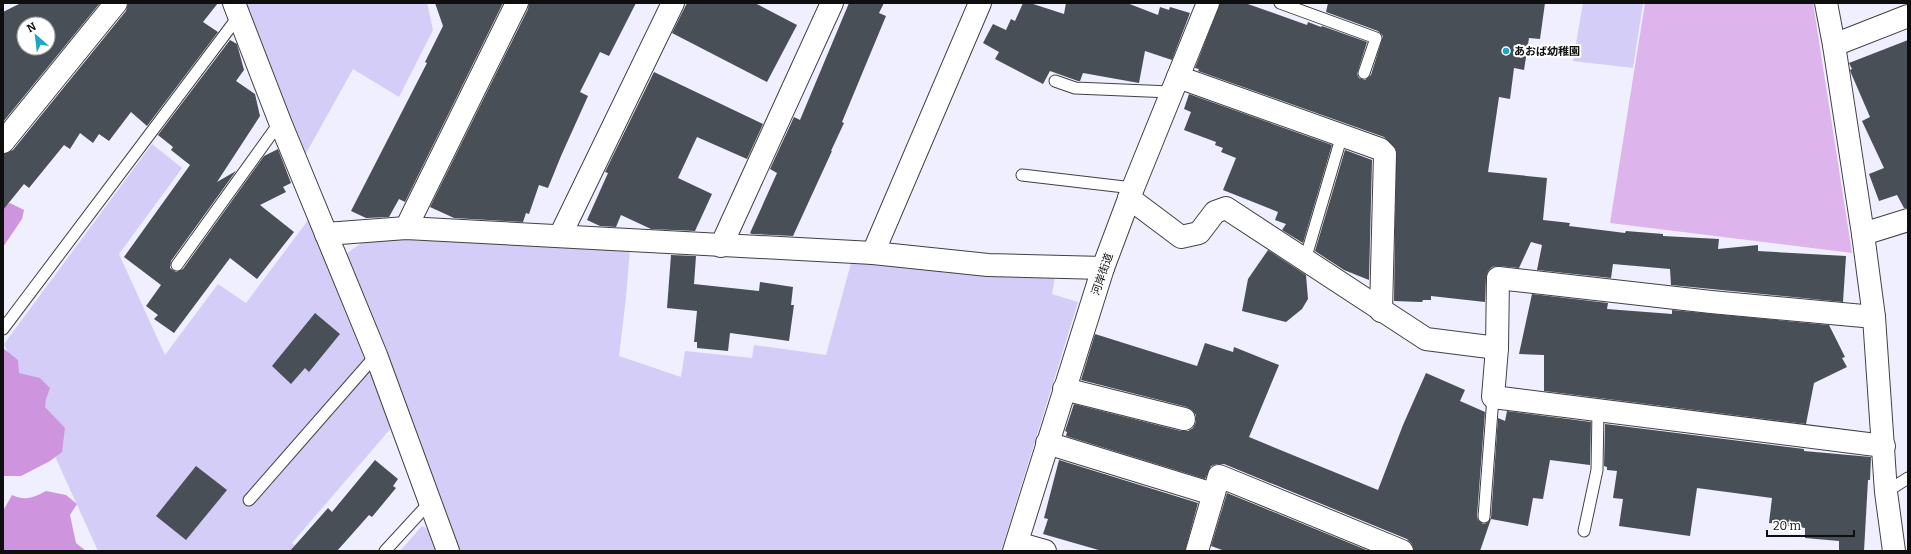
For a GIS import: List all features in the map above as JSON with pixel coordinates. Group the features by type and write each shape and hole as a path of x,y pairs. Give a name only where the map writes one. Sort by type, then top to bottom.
{"street":[{"path":"3,142 116,3"},
{"path":"406,228 517,3"},
{"path":"560,236 673,3"},
{"path":"721,246 832,3"},
{"path":"873,252 980,3"},
{"name":"河岸街道","path":"1016,547 1047,443 1103,268 1174,84 1208,3"},
{"path":"1826,3 1863,234 1874,317 1886,492 1894,551"},
{"path":"236,10 280,122 376,355 448,551"},
{"path":"1834,46 1908,16"},
{"path":"1174,84 1342,135 1380,149 1385,154 1381,311"},
{"path":"1131,193 1181,237 1199,232 1215,212 1226,208 1381,311 1426,339 1497,348"},
{"path":"1863,234 1908,220"},
{"path":"326,234 406,228 721,246 873,252 988,265 1103,268"},
{"path":"1874,317 1711,302 1498,278 1497,348 1493,397 1884,446"},
{"path":"1064,389 1184,419"},
{"path":"1047,443 1213,494"},
{"path":"1197,551 1219,476 1402,551"},
{"path":"1016,547 1045,551"}],"lane":[{"path":"1280,3 1376,38 1364,73"},
{"path":"3,329 236,10"},
{"path":"1054,82 1075,88 1174,84"},
{"path":"177,265 280,122"},
{"path":"1305,260 1342,135"},
{"path":"1022,174 1131,193"},
{"path":"249,500 376,355"},
{"path":"1484,517 1493,397"},
{"path":"1584,531 1597,470 1598,410"},
{"path":"1886,492 1908,478"},
{"path":"385,551 430,502"}],"shaded area":[{"path":"244,3 427,3 433,30 399,97 353,69 304,157"},
{"path":"1583,3 1643,3 1633,68 1573,61"},
{"path":"1645,3 1813,3 1852,253 1610,223"},
{"path":"152,144 182,168 119,254 165,355 218,284 246,303 309,219 392,427 292,543 301,551 98,551 4,344"},
{"path":"10,203 24,210 22,219 3,247 3,206"},
{"path":"370,237 630,249 619,356 681,377 685,351 752,358 754,345 826,355 851,263 1055,277 1052,294 1078,302 1001,551 456,551 343,256"},
{"path":"3,348 18,360 19,373 40,378 50,388 45,407 65,428 62,452 50,461 21,476 3,476"},
{"path":"46,491 66,495 77,504 70,515 76,543 86,551 3,551 3,511 12,495 21,498 29,498"},
{"path":"422,526 433,532 440,551 400,551"}],"building":[{"path":"21,3 100,3 3,122 3,12"},
{"path":"128,3 218,3 203,22 218,32 147,126 131,112 109,141 99,134 93,143 80,133 70,149 64,145 29,188 24,184 3,210 3,154 13,150 126,11"},
{"path":"435,3 503,3 405,202 399,199 389,217 366,218 351,211 427,63 425,62 443,26"},
{"path":"529,3 636,3 609,56 600,52 580,92 588,96 548,188 539,185 529,214 526,213 523,222 454,218 430,207 528,9"},
{"path":"687,3 755,3 797,25 767,82 672,33"},
{"path":"849,3 884,3 879,13 886,16 842,122 844,123 793,236 752,234 750,233 777,173 770,169 794,117 800,120"},
{"path":"1023,3 1030,3 1064,14 1066,3 1127,3 1158,15 1160,7 1169,10 1170,7 1190,13 1172,60 1145,51 1139,83 1083,73 1080,81 1078,81 1050,71 1043,84 995,59 999,52 983,43 993,24 1006,30 1011,19 1015,21"},
{"path":"1220,3 1245,3 1307,25 1308,22 1367,42 1357,74 1359,78 1365,80 1371,75 1383,36 1378,31 1326,12 1328,3 1545,3 1540,39 1529,38 1524,70 1514,68 1510,99 1499,97 1488,172 1547,178 1543,220 1570,223 1569,226 1625,233 1626,231 1663,234 1663,236 1719,239 1718,249 1758,245 1758,251 1846,256 1843,302 1671,285 1670,269 1613,264 1611,278 1537,270 1542,245 1531,242 1519,268 1499,266 1492,267 1488,271 1486,278 1485,302 1431,296 1431,300 1423,300 1422,302 1394,301 1396,149 1384,137 1198,71 1199,69 1195,68"},
{"path":"230,40 237,44 244,70 236,81 255,94 260,116 217,182 236,171 171,261 170,268 176,272 183,269 264,156 278,149 291,183 283,187 286,192 260,205 294,232 257,279 230,258 174,333 154,319 158,315 146,306 161,285 124,257 190,165 171,150 173,147 158,135"},
{"path":"1908,40 1908,208 1904,208 1897,195 1879,201 1869,174 1884,168 1862,121 1870,117 1851,73 1850,70 1852,69 1849,63"},
{"path":"654,72 763,124 747,159 697,137 678,178 712,194 695,231 651,229 621,215 616,227 600,226 587,220 608,173 605,172"},
{"path":"1189,94 1332,145 1303,243 1282,230 1286,224 1275,220 1278,212 1223,190 1236,158 1221,152 1223,148 1215,145 1216,142 1184,130 1191,112 1184,109"},
{"path":"1345,150 1372,160 1369,280 1344,270 1315,251"},
{"path":"1268,250 1306,275 1308,299 1302,309 1286,322 1242,311 1248,279"},
{"path":"671,255 696,256 694,284 759,291 760,282 793,287 791,305 794,305 789,341 730,333 728,351 697,348 697,342 694,342 697,311 667,308"},
{"path":"1532,294 1608,303 1607,309 1672,314 1672,310 1829,325 1845,357 1842,358 1847,367 1814,383 1806,424 1544,391 1544,355 1519,354"},
{"path":"315,313 340,334 309,372 305,368 291,384 272,366"},
{"path":"1095,334 1197,366 1205,343 1233,352 1234,347 1279,365 1249,437 1378,490 1403,425 1426,373 1465,390 1460,401 1485,412 1477,516 1478,520 1483,524 1487,523 1491,518 1498,418 1505,421 1507,411 1591,422 1590,465 1550,460 1543,499 1533,498 1528,526 1491,519 1480,551 1414,551 1412,544 1407,539 1224,464 1211,466 1205,479 1066,436 1067,432 1065,431 1074,404 1181,431 1188,431 1193,428 1196,422 1196,415 1187,407 1081,380"},
{"path":"1605,424 1804,449 1804,451 1871,457 1870,480 1868,480 1864,551 1839,551 1839,541 1805,538 1805,528 1769,523 1772,498 1697,488 1690,536 1619,526 1623,499 1613,498 1617,471 1607,470 1607,467 1604,466"},
{"path":"375,460 398,479 393,486 396,488 372,517 369,515 337,551 290,551 328,508 332,512"},
{"path":"1059,460 1198,503 1185,551 1102,551 1043,534 1048,519 1044,518"},
{"path":"196,466 227,490 186,540 156,516"},
{"path":"1227,493 1369,551 1225,551 1211,546"}],"place":[{"name":"あおば幼稚園","path":"1506,51"}]}
